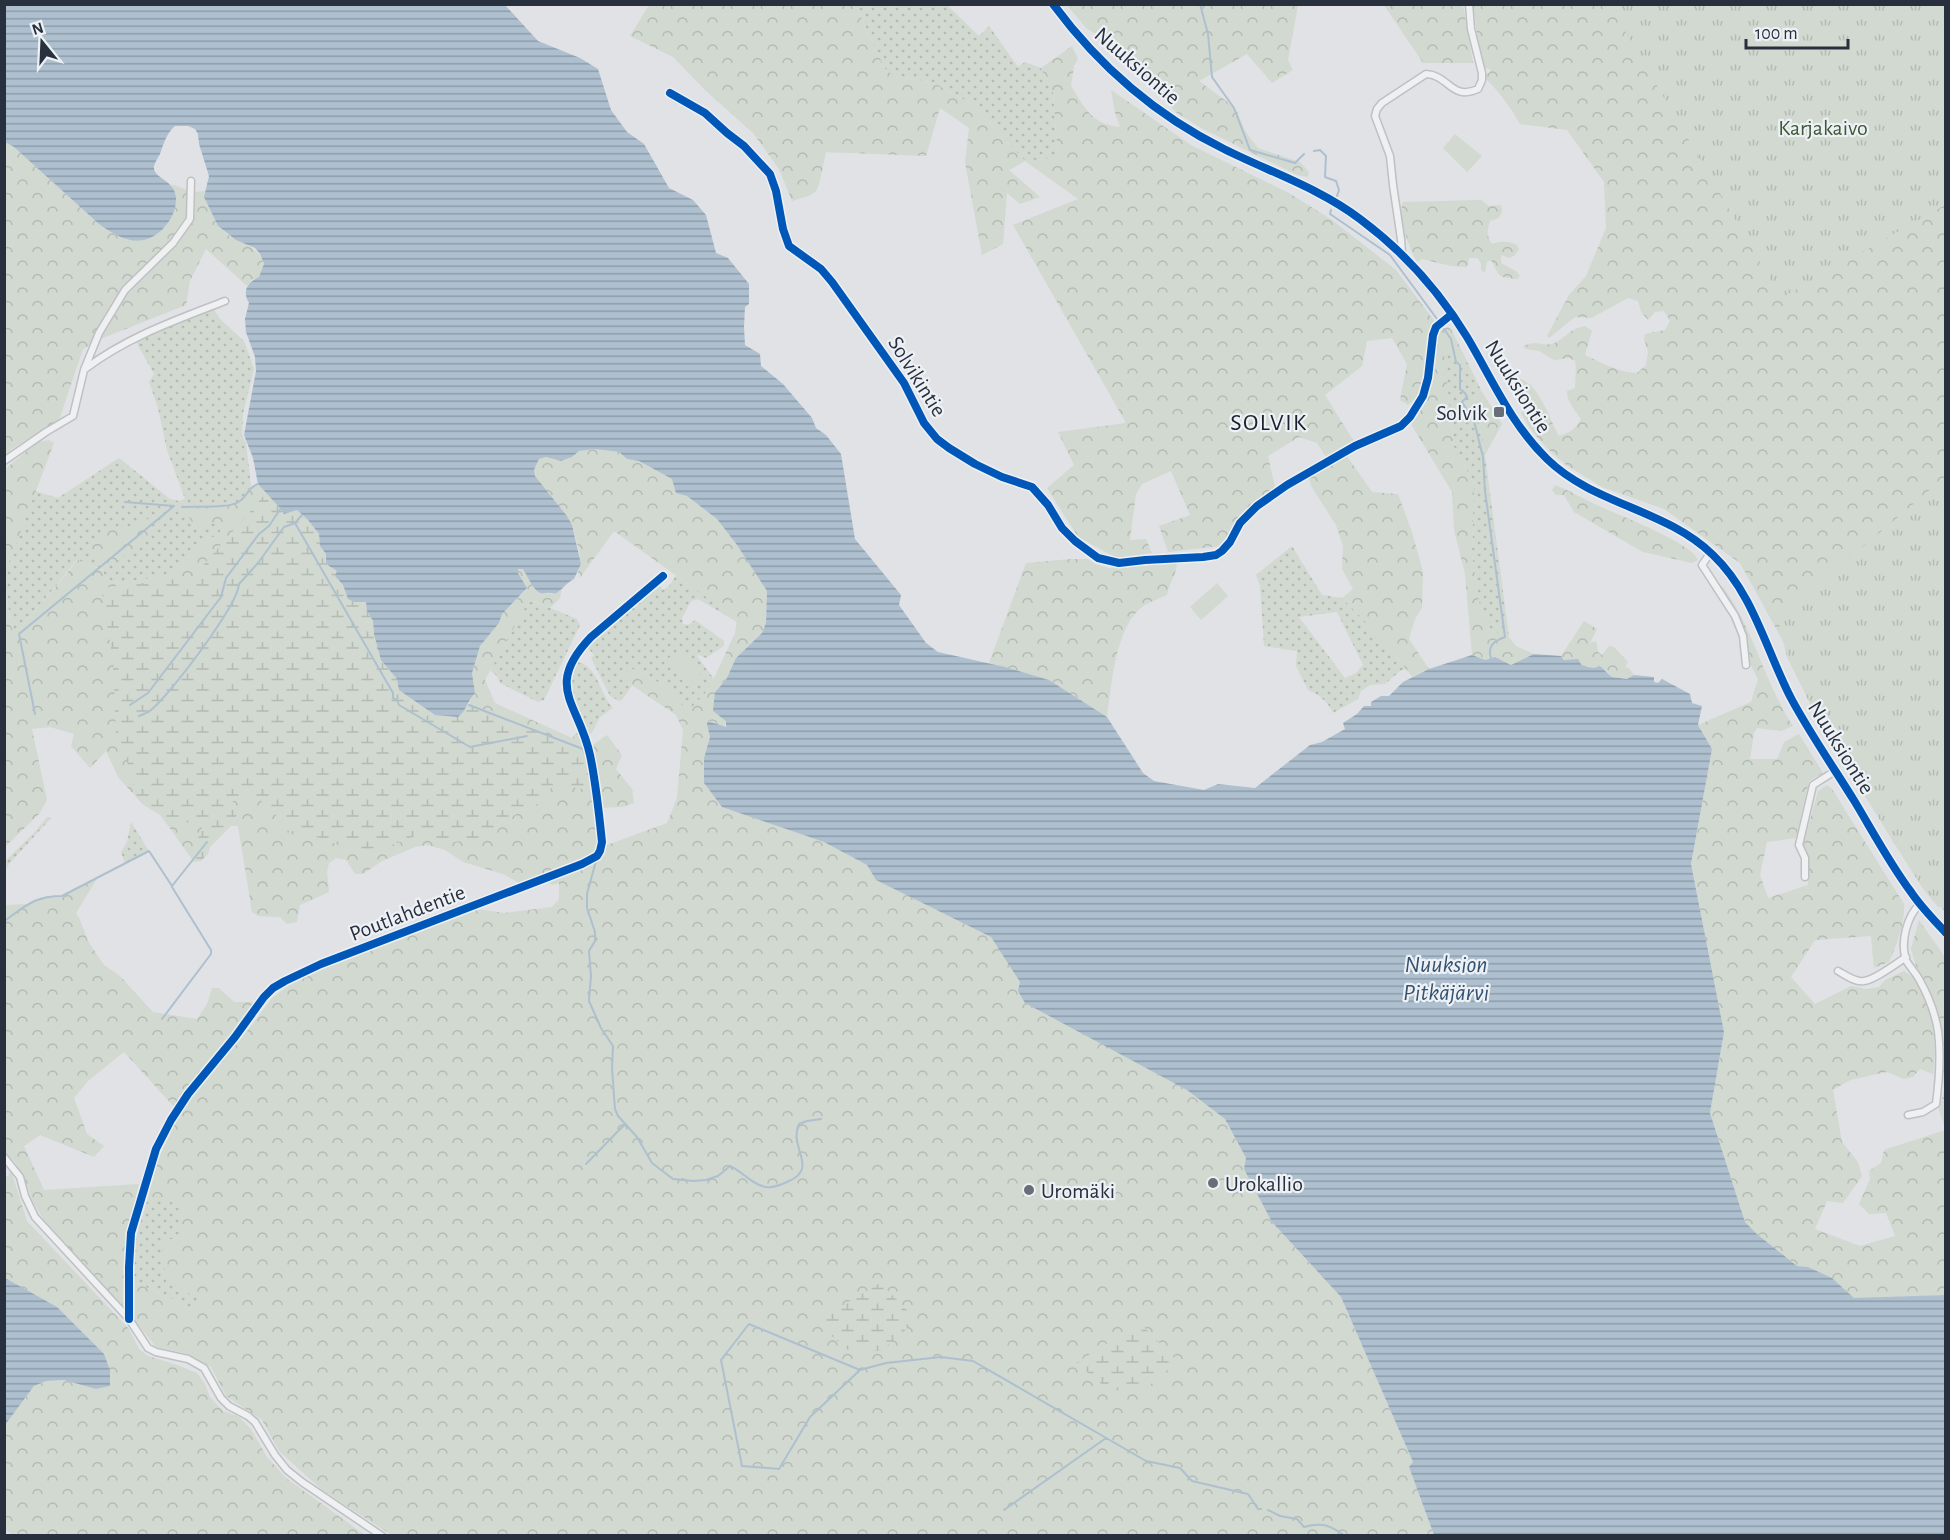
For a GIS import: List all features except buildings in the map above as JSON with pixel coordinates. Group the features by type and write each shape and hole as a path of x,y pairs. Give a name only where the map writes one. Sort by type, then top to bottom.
{"street":[{"name":"Nuuksiontie","path":"1053,4 1100,61 1148,103 1203,138 1304,185 1339,204 1386,239 1436,292 1452,314 1511,415 1535,447 1549,461 1579,484 1675,527 1711,552 1735,579 1744,594 1785,687 1805,723 1898,873 1920,904 1946,933"},
{"path":"1402,254 1390,156 1375,116 1382,103 1426,74 1432,74 1461,93 1478,89 1482,73 1472,36 1468,4"},
{"name":"Solvikintie","path":"670,93 705,113 727,134 744,146 770,174 789,246 821,269 832,282 904,383 924,423 937,439 975,464 1002,477 1032,486 1075,542 1103,560 1119,563 1216,555 1230,542 1240,523 1257,506 1287,485 1355,446 1401,426 1410,417 1423,396 1428,378 1432,335 1437,327 1452,314"},
{"path":"4,461 37,437 73,416 84,370 99,333 125,290 173,243 190,219 191,181"},
{"path":"84,370 105,354 128,341 225,301"},
{"path":"1711,552 1702,564 1735,616 1743,636 1746,665"},
{"name":"Poutlahdentie","path":"129,1319 131,1233 162,1135 188,1094 268,993 285,981 321,964 536,882 597,856 602,842 590,755 571,705 566,682 567,672 581,647 591,636 663,576"},
{"path":"1805,877 1805,858 1798,845 1813,785 1835,771"},
{"path":"1908,1115 1923,1112 1936,1104 1939,1073 1938,1032 1932,1007 1906,957 1904,937 1914,910 1920,904"},
{"path":"1838,971 1852,979 1864,981 1906,957"},
{"path":"4,1157 20,1177 25,1196 35,1217 129,1319 147,1348 188,1359 204,1368 221,1398 255,1422 287,1470 382,1536"}],"green space":[{"path":"649,5 857,5 885,69 895,77 932,82 972,104 1025,161 1009,170 1040,197 1020,204 1007,193 1003,244 982,255 965,162 969,128 940,108 926,156 826,152 816,191 792,201 779,169 753,133 705,90 673,57 630,36"},
{"path":"857,5 947,5 979,36 989,26 1018,67 1025,62 1041,68 1053,93 1058,158 1025,161 972,104 932,82 894,77 885,69"},
{"path":"1067,5 1298,5 1288,60 1293,70 1272,83 1247,54 1199,81 1229,103 1238,113 1245,131 1258,148 1300,162 1309,172 1308,177 1297,175 1203,129 1177,113 1152,87 1140,79 1132,66 1096,38 1096,34 1086,28"},
{"path":"1384,5 1463,5 1473,63 1423,63"},
{"path":"1473,5 1945,5 1945,912 1893,842 1740,563 1664,509 1602,487 1566,465 1530,429 1521,413 1524,407 1524,388 1517,383 1516,378 1524,380 1537,392 1559,436 1572,430 1581,419 1567,395 1567,391 1575,388 1575,361 1569,358 1554,360 1539,351 1526,349 1523,346 1532,343 1552,344 1585,326 1592,331 1585,355 1617,369 1637,373 1646,365 1648,352 1644,339 1645,334 1665,330 1670,321 1664,311 1655,312 1648,320 1641,312 1638,301 1628,298 1591,318 1575,317 1549,338 1547,336 1569,295 1586,276 1606,228 1604,182 1567,130 1520,124 1485,78 1490,69 1485,68 1478,44"},
{"name":"Karjakaivo","path":"1610,5 1945,5 1945,205 1781,298"},
{"path":"1072,46 1078,59 1074,66 1071,86 1095,119 1120,127 1111,90 1191,145 1289,193 1332,220 1396,270 1435,322 1429,338 1419,396 1408,405 1400,400 1407,364 1392,338 1367,341 1362,366 1325,395 1353,440 1326,457 1317,443 1299,437 1268,456 1275,487 1238,518 1221,546 1168,552 1159,526 1190,515 1171,471 1142,484 1136,494 1130,540 1146,539 1152,553 1119,559 1078,537 1047,488 1074,465 1058,432 1126,423 1013,225 1078,199 1025,161 1058,157 1053,93 1041,68"},
{"path":"1455,134 1482,156 1467,172 1443,148"},
{"path":"5,142 14,147 99,224 128,240 144,240 152,237 167,224 172,209 173,188 171,184 193,192 205,191 206,200 219,227 258,253 264,267 259,277 247,286 206,249 190,281 186,305 103,338 83,349 59,420 5,455"},
{"path":"1481,200 1489,206 1501,205 1502,212 1499,218 1490,221 1488,236 1492,244 1505,242 1517,245 1519,249 1515,255 1509,258 1501,255 1501,263 1516,271 1520,276 1517,279 1500,275 1491,260 1487,262 1485,272 1481,271 1478,258 1469,258 1467,267 1451,266 1422,259 1417,262 1407,241 1403,224 1403,202"},
{"path":"206,304 213,308 220,319 244,341 254,369 243,414 242,435 246,443 251,486 240,501 225,505 182,507 199,530 209,522 219,522 221,534 204,541 169,576 114,583 103,576 104,570 77,560 19,630 12,629 4,573 35,491 58,498 119,458 170,499 179,501 185,499 167,450 158,408 149,382 154,374 135,340 139,334 156,324","holes":["105,527 126,529 87,549"]},
{"path":"1448,327 1468,363 1444,353 1454,447 1474,483 1472,554 1480,608 1491,630 1509,637 1516,646 1534,654 1511,665 1495,657 1485,660 1472,655 1465,574 1454,530 1452,492 1411,424 1433,379 1438,331"},
{"path":"1443,352 1468,363 1481,390 1474,398 1485,455 1509,637 1491,630 1480,608 1472,554 1474,483 1454,447"},
{"path":"1481,390 1502,424 1485,455 1474,398"},
{"path":"49,440 54,443 5,573 5,469 38,442"},
{"path":"595,449 619,452 627,459 639,461 672,479 677,493 687,496 717,519 767,591 766,623 762,633 736,658 726,680 715,692 726,721 725,727 709,721 710,737 704,758 704,783 722,807 824,842 867,865 876,880 991,937 1020,982 1187,1090 1225,1119 1246,1158 1272,1222 1341,1297 1413,1462 1409,1467 1434,1535 393,1536 322,1490 279,1451 262,1420 226,1396 211,1367 189,1354 156,1347 133,1318 133,1282 167,1296 192,1311 202,1300 166,1282 161,1239 181,1239 181,1204 148,1198 158,1160 174,1124 196,1091 272,998 295,981 340,961 478,909 504,913 552,907 559,899 559,883 552,885 542,877 519,883 503,874 463,862 445,850 427,845 415,847 382,861 363,874 355,874 346,860 336,858 329,863 327,871 329,892 300,905 297,922 287,924 280,917 258,916 252,912 238,826 231,826 237,816 186,822 204,825 195,846 194,862 169,827 184,822 157,812 152,805 156,795 136,797 118,777 106,751 90,768 71,746 74,734 50,727 32,729 47,800 39,814 5,847 4,588 12,629 19,630 78,560 104,571 103,576 114,583 168,576 204,540 221,534 219,522 209,522 198,531 182,507 235,504 258,484 281,508 435,715 458,717 469,705 475,693 472,673 480,646 499,623 502,614 527,589 518,573 518,569 523,569 538,592 554,594 562,589 560,598 550,608 534,601 528,602 485,680 495,703 572,738 577,733 593,745 607,735 622,755 616,769 632,789 634,803 622,807 600,808 604,818 607,845 667,823 677,798 683,730 676,715 627,682 625,672 630,668 652,679 668,689 682,706 690,709 709,689 735,633 737,619 614,531 580,578 579,550 572,525 535,476 534,470 539,459 546,457 561,461 572,457 579,451"},
{"path":"1347,456 1372,492 1398,494 1412,532 1423,572 1422,608 1415,619 1409,639 1429,669 1412,677 1398,658 1367,629 1367,623 1342,598 1353,589 1342,569 1343,546 1336,525 1311,486 1309,477"},
{"path":"1945,477 1946,907 1938,907 1921,886 1820,724 1787,657 1778,619"},
{"path":"1555,485 1670,538 1693,553 1698,560 1692,563 1643,552 1574,512 1564,495 1556,495 1552,490"},
{"path":"266,493 281,508 297,510 308,520 319,534 320,546 326,554 326,564 337,571 338,580 343,585 348,599 368,604 367,611 373,621 374,634 406,694 435,715 458,717 469,705 583,749 587,758 590,783 579,790 556,779 543,801 505,820 480,838 456,842 418,835 373,852 346,848 321,838 291,834 277,816 251,791 230,803 237,815 231,826 210,847 208,854 201,861 194,862 195,846 203,825 184,822 169,827 160,815 142,804 136,797 127,761 116,738 113,660 101,588 193,577"},
{"path":"142,516 151,521 151,535 110,566 94,559 87,549 105,526 126,529"},
{"path":"1292,546 1322,595 1342,598 1407,669 1400,671 1385,684 1370,685 1361,691 1358,699 1333,713 1323,699 1308,690 1296,666 1297,651 1264,646 1260,586 1256,575","holes":["1337,612 1363,665 1356,673 1345,678 1299,617"]},
{"path":"1088,559 1095,564 1109,568 1177,563 1167,595 1145,605 1127,626 1113,672 1107,717 1049,680 989,663 1026,563"},
{"path":"676,575 738,619 737,622 698,599 691,601 682,618 683,624 688,625 695,620 724,641 724,646 706,658 697,656 714,679 709,689 690,710 682,706 674,695 660,684 630,668 627,682 632,686 619,701 610,696 591,658 594,655 587,647 596,640 596,634 658,583 663,590 669,586"},
{"path":"1217,583 1228,596 1201,620 1190,607"},
{"path":"1723,587 1743,620 1774,692 1793,726 1781,731 1757,728 1754,733 1750,759 1777,759 1784,742 1799,734 1823,773 1809,781 1796,838 1767,842 1760,875 1768,898 1808,885 1808,855 1803,844 1818,791 1827,785 1832,789 1904,904 1902,926 1889,962 1874,968 1871,936 1815,940 1791,977 1815,1004 1851,986 1866,989 1879,987 1885,980 1904,971 1917,981 1928,1004 1933,1027 1935,1050 1933,1074 1920,1069 1913,1077 1904,1079 1887,1072 1850,1080 1833,1090 1842,1142 1858,1162 1862,1176 1843,1203 1827,1201 1815,1229 1860,1246 1895,1236 1886,1213 1869,1214 1859,1204 1870,1179 1869,1171 1881,1163 1884,1150 1945,1130 1945,1295 1854,1299 1832,1278 1808,1267 1797,1266 1745,1222 1710,1113 1724,1032 1691,864 1712,749 1698,725 1751,702 1758,679 1750,664 1746,634 1721,588"},
{"path":"533,601 577,619 580,625 544,700 538,702 500,683 491,671 528,602"},
{"path":"1584,621 1597,629 1590,643 1596,641 1598,652 1602,655 1609,646 1614,647 1628,662 1625,667 1629,668 1634,675 1627,679 1612,677 1606,670 1575,665 1561,656"},
{"path":"680,649 702,677 688,687 666,660"},
{"path":"577,662 584,664 594,674 613,708 600,717 592,733 587,734 576,714 568,685 571,666"},
{"path":"47,817 51,818 9,864 5,872 5,861"},
{"path":"131,822 149,851 125,864 121,852 127,842"},
{"path":"98,877 76,913 88,941 104,965 120,976 153,1012 197,1019 207,1004 212,988 219,988 234,1002 255,1002 175,1108 124,1052 88,1081 74,1098 87,1134 104,1146 94,1157 40,1135 24,1146 44,1190 139,1184 126,1239 123,1307 43,1219 32,1200 25,1179 15,1162 5,1153 5,905 28,904 46,896 62,896"},
{"path":"1919,920 1945,957 1945,1128 1939,1110 1944,1090 1941,1040 1936,1007 1927,984 1916,966 1911,949"},
{"path":"11,1171 27,1221 129,1329 139,1349 148,1356 197,1373 210,1397 223,1411 238,1416 251,1429 267,1457 286,1478 365,1535 14,1536 5,1529 5,1425 34,1386 46,1381 65,1380 96,1389 110,1386 110,1370 5,1278 5,1177"},
{"path":"148,1198 181,1203 181,1239 161,1239 202,1300 192,1311 167,1296 133,1282 135,1240"},
{"path":"880,1283 917,1320 881,1351 848,1350 815,1322"},
{"path":"1140,1323 1177,1361 1142,1392 1109,1390 1076,1363"}],"water":[{"name":"Nuuksion Pitkäjärvi","path":"5,4 505,5 538,41 580,58 598,69 611,110 627,132 644,144 669,188 693,200 706,215 716,253 728,258 749,284 749,304 745,307 745,345 760,354 761,366 783,384 812,418 816,428 826,435 841,454 855,539 901,595 899,605 926,643 938,652 1005,667 1049,680 1107,717 1143,773 1154,781 1204,790 1218,784 1255,788 1310,745 1322,742 1345,729 1343,723 1357,714 1364,706 1371,706 1371,702 1381,696 1389,696 1403,682 1429,669 1472,655 1485,660 1495,657 1511,665 1534,654 1561,656 1564,660 1578,659 1582,666 1594,668 1600,666 1612,677 1627,679 1634,675 1654,677 1654,682 1658,683 1662,679 1690,694 1692,703 1702,706 1698,725 1712,749 1691,864 1724,1032 1710,1113 1745,1222 1797,1266 1808,1267 1832,1278 1854,1298 1945,1295 1945,1535 1434,1535 1409,1467 1413,1462 1341,1297 1272,1222 1244,1169 1246,1158 1225,1119 1187,1090 1025,1003 1018,991 1020,982 991,937 876,880 867,865 824,842 722,807 704,783 704,758 710,737 708,721 726,727 726,721 713,711 715,692 726,680 736,658 762,633 766,623 767,591 717,519 687,496 676,493 672,479 639,461 627,459 619,452 595,449 579,451 572,457 561,461 546,457 539,459 534,470 535,476 572,525 581,564 574,579 554,594 541,593 535,589 523,569 518,569 527,588 502,614 499,623 480,646 472,673 475,693 458,717 435,715 399,690 397,679 381,660 373,621 367,611 366,602 354,602 348,599 343,585 335,576 337,571 326,564 326,554 320,546 319,534 308,520 297,510 284,514 258,484 253,458 244,435 256,371 255,357 246,332 245,319 249,303 246,295 247,288 259,277 264,264 255,248 236,240 218,226 204,197 209,176 198,134 195,129 188,126 175,126 167,135 154,165 156,174 172,187 176,198 172,215 159,232 151,238 142,240 125,239 99,224 14,147 5,142"},
{"path":"5,1278 57,1307 104,1354 110,1370 110,1386 96,1389 64,1380 46,1381 34,1386 5,1425"}],"waterway":[{"path":"1200,4 1208,34 1212,77 1234,108 1250,150 1295,163 1304,154"},
{"path":"1314,151 1320,150 1326,156 1325,177 1336,181 1339,190 1337,196"},
{"path":"1331,210 1330,214 1390,255 1437,319"},
{"path":"1444,329 1451,339 1456,362 1460,365 1460,389 1467,397 1462,402 1474,421 1483,457 1485,491 1505,637 1492,644 1491,658"},
{"path":"182,507 235,504 258,484"},
{"path":"125,502 174,506"},
{"path":"35,714 19,634 174,506"},
{"path":"130,705 148,693 221,597 226,578 281,508"},
{"path":"139,716 151,710 173,687 216,629 236,595 239,584 258,563 284,527 295,523 302,515"},
{"path":"295,523 399,705 470,747 527,736"},
{"path":"469,705 583,749 587,758 597,828 597,847"},
{"path":"4,921 37,900 62,896 149,851 172,886 207,842"},
{"path":"596,861 587,894 587,908 595,932 595,941 589,951 591,976 589,1001 601,1028 613,1046 615,1109 618,1116 637,1137 652,1163 673,1179 706,1180 718,1176 730,1166 756,1184 766,1187 775,1186 798,1176 802,1170 797,1141 799,1124 821,1119"},
{"path":"162,1019 211,954 211,950 172,887"},
{"path":"586,1164 625,1124"},
{"path":"860,1370 810,1417 779,1469 742,1466 721,1360 749,1324 860,1370 886,1363 941,1357 973,1361 1146,1461 1180,1468 1192,1481 1248,1494 1258,1509 1261,1509"},
{"path":"1004,1510 1106,1438"},
{"path":"1268,1510 1280,1516 1297,1519 1304,1527 1326,1526 1345,1536"}],"cycle path":[{"path":"1053,4 1089,48 1152,105 1199,136 1328,198 1376,231 1405,258 1445,304 1467,337 1512,416 1547,459 1586,487 1674,527 1713,555 1727,570 1749,605 1792,700 1815,739 1903,881 1946,933"},
{"path":"670,93 705,113 744,146 770,174 789,246 821,269 832,282 904,383 924,423 937,439 975,464 1002,477 1032,487 1048,505 1062,528 1098,558 1119,563 1203,557 1216,555 1222,551 1230,542 1240,523 1257,506 1287,485 1355,446 1401,426 1410,417 1423,396 1436,327 1452,314"},
{"path":"129,1319 131,1233 156,1149 188,1094 273,988 321,964 582,864 597,856 602,842 596,787 585,737 568,695 569,669 577,654 591,637 663,576"}],"place":[{"name":"Solvik","path":"1499,412"},
{"name":"Urokallio","path":"1213,1183"},
{"name":"Uromäki","path":"1029,1190"}],"district":[{"name":"SOLVIK","path":"1269,422"}]}
